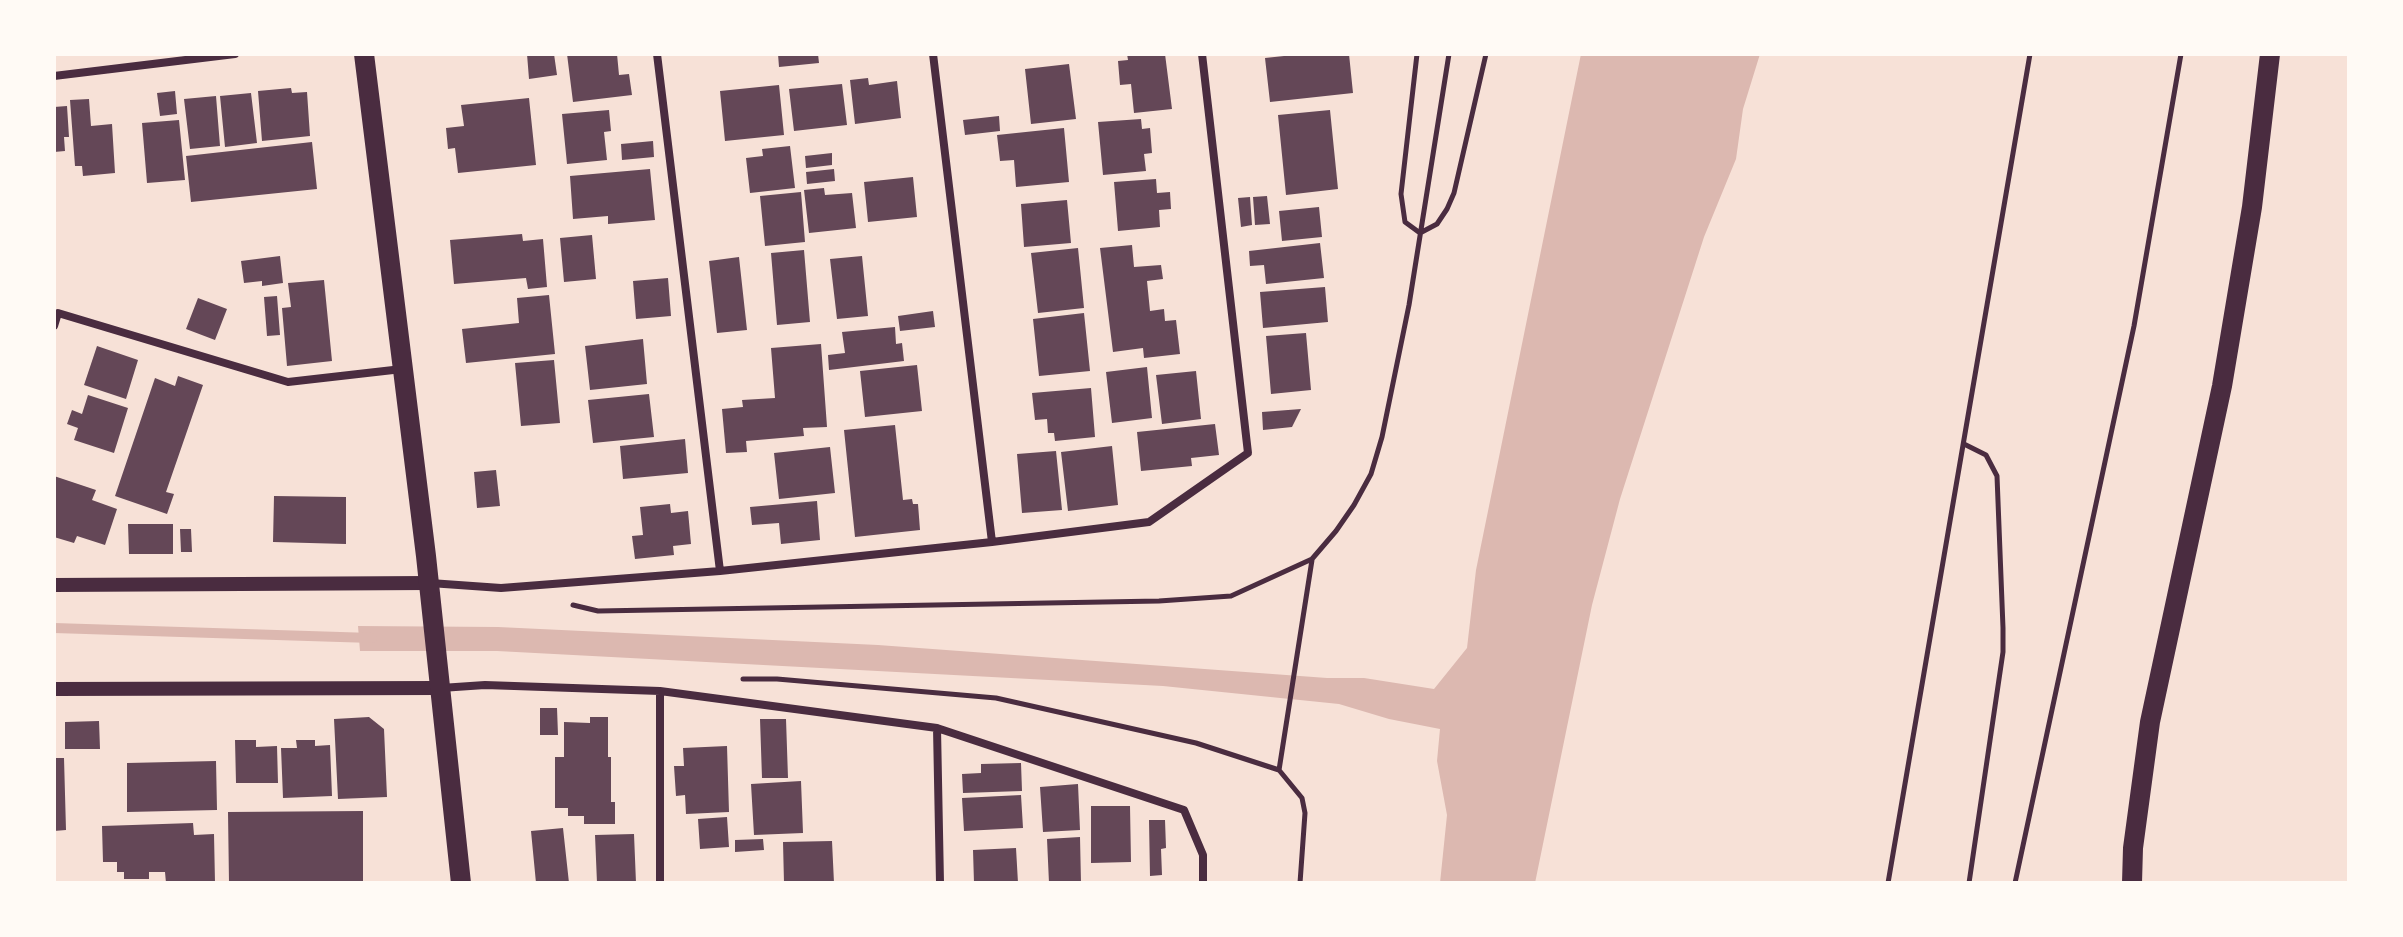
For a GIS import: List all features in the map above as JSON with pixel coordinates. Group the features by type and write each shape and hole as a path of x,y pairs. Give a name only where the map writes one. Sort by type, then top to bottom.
{"main road":[{"path":"364,54 432,605 461,883"},
{"path":"2132,883 2133,848 2150,722 2222,386 2252,207 2270,54"}],"street":[{"path":"54,76 235,54"},
{"path":"657,54 720,571"},
{"path":"933,54 992,542"},
{"path":"54,585 429,583 501,588 720,571 1149,522 1248,453 1202,54"},
{"path":"54,326 58,313 288,382 403,369"},
{"path":"54,689 439,688 485,685 660,691 937,728 1184,810 1203,855 1203,883"},
{"path":"660,691 660,883"},
{"path":"937,728 940,883"}],"path":[{"path":"1417,54 1401,194 1405,222 1420,233"},
{"path":"570,604 598,611 1159,601 1231,596 1312,559 1336,531 1371,474 1382,437 1409,305 1449,54"},
{"path":"1420,233 1437,224 1454,193 1486,54"},
{"path":"1888,883 2030,54"},
{"path":"2015,883 2134,326 2181,54"},
{"path":"1964,444 1986,455 1997,476 2003,628 2003,652 1969,883"},
{"path":"1279,770 1312,559"},
{"path":"777,679 996,698 1196,743 1279,770 1302,798 1305,813 1300,883"}],"shaded area":[{"path":"1581,54 1760,54 1743,109 1736,159 1704,237 1620,499 1592,605 1535,883 1440,883 1447,815 1437,761 1440,729 1389,719 1339,704 1163,686 497,651 360,651 358,626 498,627 878,645 1327,678 1364,678 1434,689 1467,648 1476,570"}],"building":[{"path":"527,54 554,54 557,75 529,79"},
{"path":"567,54 617,54 619,75 629,74 632,95 573,102"},
{"path":"778,54 818,54 819,63 779,67"},
{"path":"1127,54 1165,54 1172,109 1134,113 1131,84 1120,85 1118,61 1128,60"},
{"path":"1349,54 1353,93 1270,102 1265,58"},
{"path":"1069,64 1076,119 1031,124 1025,69"},
{"path":"868,78 869,85 897,81 901,118 855,124 850,80"},
{"path":"842,84 847,125 794,131 789,89"},
{"path":"779,85 784,135 725,141 720,91"},
{"path":"291,88 292,93 307,92 310,136 262,141 258,91"},
{"path":"175,91 177,114 160,116 157,93"},
{"path":"251,93 257,143 225,147 220,96"},
{"path":"216,96 220,146 190,149 184,99"},
{"path":"529,98 536,165 458,173 455,148 448,149 446,128 464,126 461,105"},
{"path":"89,99 91,126 112,124 115,173 83,176 82,166 75,166 70,100"},
{"path":"67,106 69,137 64,137 65,151 54,152 54,107"},
{"path":"609,110 611,131 604,132 607,160 567,164 562,114"},
{"path":"1330,110 1338,189 1286,195 1278,115"},
{"path":"999,116 1000,131 965,135 963,120"},
{"path":"1141,119 1142,129 1150,128 1152,153 1144,154 1146,171 1103,175 1098,122"},
{"path":"179,120 185,180 147,183 142,123"},
{"path":"1064,128 1069,182 1016,187 1014,160 1000,161 997,135"},
{"path":"653,141 654,157 622,160 621,144"},
{"path":"312,142 317,189 191,202 186,156"},
{"path":"790,146 795,188 750,193 746,158 763,156 762,149"},
{"path":"832,153 832,165 806,168 805,156"},
{"path":"650,169 655,220 608,224 608,216 573,219 570,176"},
{"path":"834,169 835,181 807,184 806,172"},
{"path":"913,177 917,217 868,222 864,182"},
{"path":"1156,179 1157,193 1170,192 1171,209 1159,210 1160,227 1118,231 1114,182"},
{"path":"824,188 825,195 852,193 856,228 809,233 804,190"},
{"path":"801,192 805,242 765,246 760,196"},
{"path":"1267,196 1270,224 1255,225 1253,197"},
{"path":"1250,197 1252,225 1241,227 1238,198"},
{"path":"1067,200 1071,243 1024,247 1021,204"},
{"path":"1319,207 1322,237 1282,241 1279,211"},
{"path":"522,234 523,241 543,239 547,287 528,289 526,278 454,284 450,240"},
{"path":"592,235 596,279 564,282 560,238"},
{"path":"1320,243 1324,278 1266,284 1264,265 1250,266 1249,251"},
{"path":"1132,245 1134,267 1161,265 1163,279 1147,281 1150,311 1164,309 1165,321 1176,320 1180,354 1144,358 1143,348 1113,352 1100,248"},
{"path":"1078,248 1084,308 1038,313 1031,253"},
{"path":"804,250 810,322 777,325 771,253"},
{"path":"280,256 283,283 262,286 262,281 244,283 241,261"},
{"path":"862,256 868,316 837,319 830,259"},
{"path":"739,257 747,330 717,333 709,261"},
{"path":"668,278 671,316 636,319 633,281"},
{"path":"324,280 332,361 287,366 282,308 291,307 288,283"},
{"path":"1325,287 1328,322 1263,328 1260,292"},
{"path":"549,295 555,354 466,363 462,329 519,323 517,298"},
{"path":"277,296 280,335 267,336 264,297"},
{"path":"198,298 227,309 215,340 186,329"},
{"path":"933,311 935,327 900,331 898,316"},
{"path":"1084,313 1090,371 1039,376 1033,319"},
{"path":"895,327 896,344 902,343 904,361 829,370 828,355 845,353 842,332"},
{"path":"1306,333 1311,390 1271,394 1266,336"},
{"path":"643,339 647,384 590,390 585,346"},
{"path":"821,344 827,427 803,428 804,436 746,441 747,452 726,453 722,409 743,407 742,400 775,398 771,348"},
{"path":"97,346 138,360 126,399 84,385"},
{"path":"554,360 560,423 521,426 515,363"},
{"path":"917,365 922,411 865,417 860,371"},
{"path":"1147,367 1152,418 1112,423 1106,372"},
{"path":"1196,371 1201,419 1162,424 1156,375"},
{"path":"178,376 203,385 166,492 174,494 167,514 115,496 155,378 175,386"},
{"path":"1091,388 1095,437 1055,441 1054,433 1048,433 1047,419 1035,420 1032,393"},
{"path":"649,394 654,437 593,443 588,400"},
{"path":"88,395 128,408 114,453 74,440 78,428 67,424 72,410 82,414"},
{"path":"1301,409 1292,427 1263,430 1262,412"},
{"path":"1215,424 1219,455 1191,458 1192,466 1141,471 1137,432"},
{"path":"895,425 903,500 912,499 913,504 918,504 920,530 855,537 844,430"},
{"path":"685,439 688,473 623,479 620,446"},
{"path":"1112,446 1118,505 1068,511 1061,452"},
{"path":"830,447 835,493 779,499 774,453"},
{"path":"1056,451 1062,510 1022,513 1017,454"},
{"path":"496,470 500,506 477,508 474,472"},
{"path":"54,476 96,490 92,500 117,509 105,545 77,536 74,543 54,537"},
{"path":"274,496 346,497 346,544 273,542"},
{"path":"817,501 820,540 781,544 779,523 752,525 750,507"},
{"path":"670,504 671,513 688,511 691,544 673,546 674,555 635,559 632,536 643,535 640,507"},
{"path":"128,524 173,524 173,554 129,554"},
{"path":"180,529 191,529 192,552 181,552"},
{"path":"540,708 557,708 558,735 540,735"},
{"path":"369,717 384,729 387,797 338,799 334,719"},
{"path":"590,717 608,717 608,757 611,757 611,802 615,802 615,824 584,824 584,816 568,816 568,808 555,808 555,757 564,757 564,722 590,723"},
{"path":"760,719 786,719 788,778 762,778"},
{"path":"99,721 100,749 65,749 65,722"},
{"path":"235,740 256,740 256,747 277,746 278,783 236,783"},
{"path":"296,740 315,740 315,746 330,745 332,796 283,798 281,748 297,748"},
{"path":"727,746 729,812 686,814 685,795 676,796 674,766 684,766 683,748"},
{"path":"54,758 64,758 66,830 54,831"},
{"path":"216,761 217,810 127,812 127,763"},
{"path":"1021,763 1022,791 963,793 962,774 981,773 981,764"},
{"path":"801,781 803,833 754,835 751,784"},
{"path":"1078,784 1080,830 1043,832 1040,787"},
{"path":"1021,795 1023,828 964,831 962,798"},
{"path":"1091,806 1130,806 1131,862 1091,863"},
{"path":"363,811 363,883 229,883 228,812"},
{"path":"727,817 729,847 700,849 698,819"},
{"path":"1149,820 1165,820 1166,848 1161,849 1162,875 1150,876"},
{"path":"193,823 194,835 214,834 215,883 166,883 165,872 149,872 149,879 124,879 124,872 117,872 117,862 103,862 102,826"},
{"path":"563,828 569,883 536,883 531,831"},
{"path":"634,834 636,883 597,883 595,835"},
{"path":"1080,837 1081,883 1049,883 1047,839"},
{"path":"763,839 764,850 735,852 735,840"},
{"path":"832,841 834,883 784,883 783,842"},
{"path":"1016,848 1018,883 974,883 973,850"}],"waterway":[{"path":"54,628 372,638"}]}
